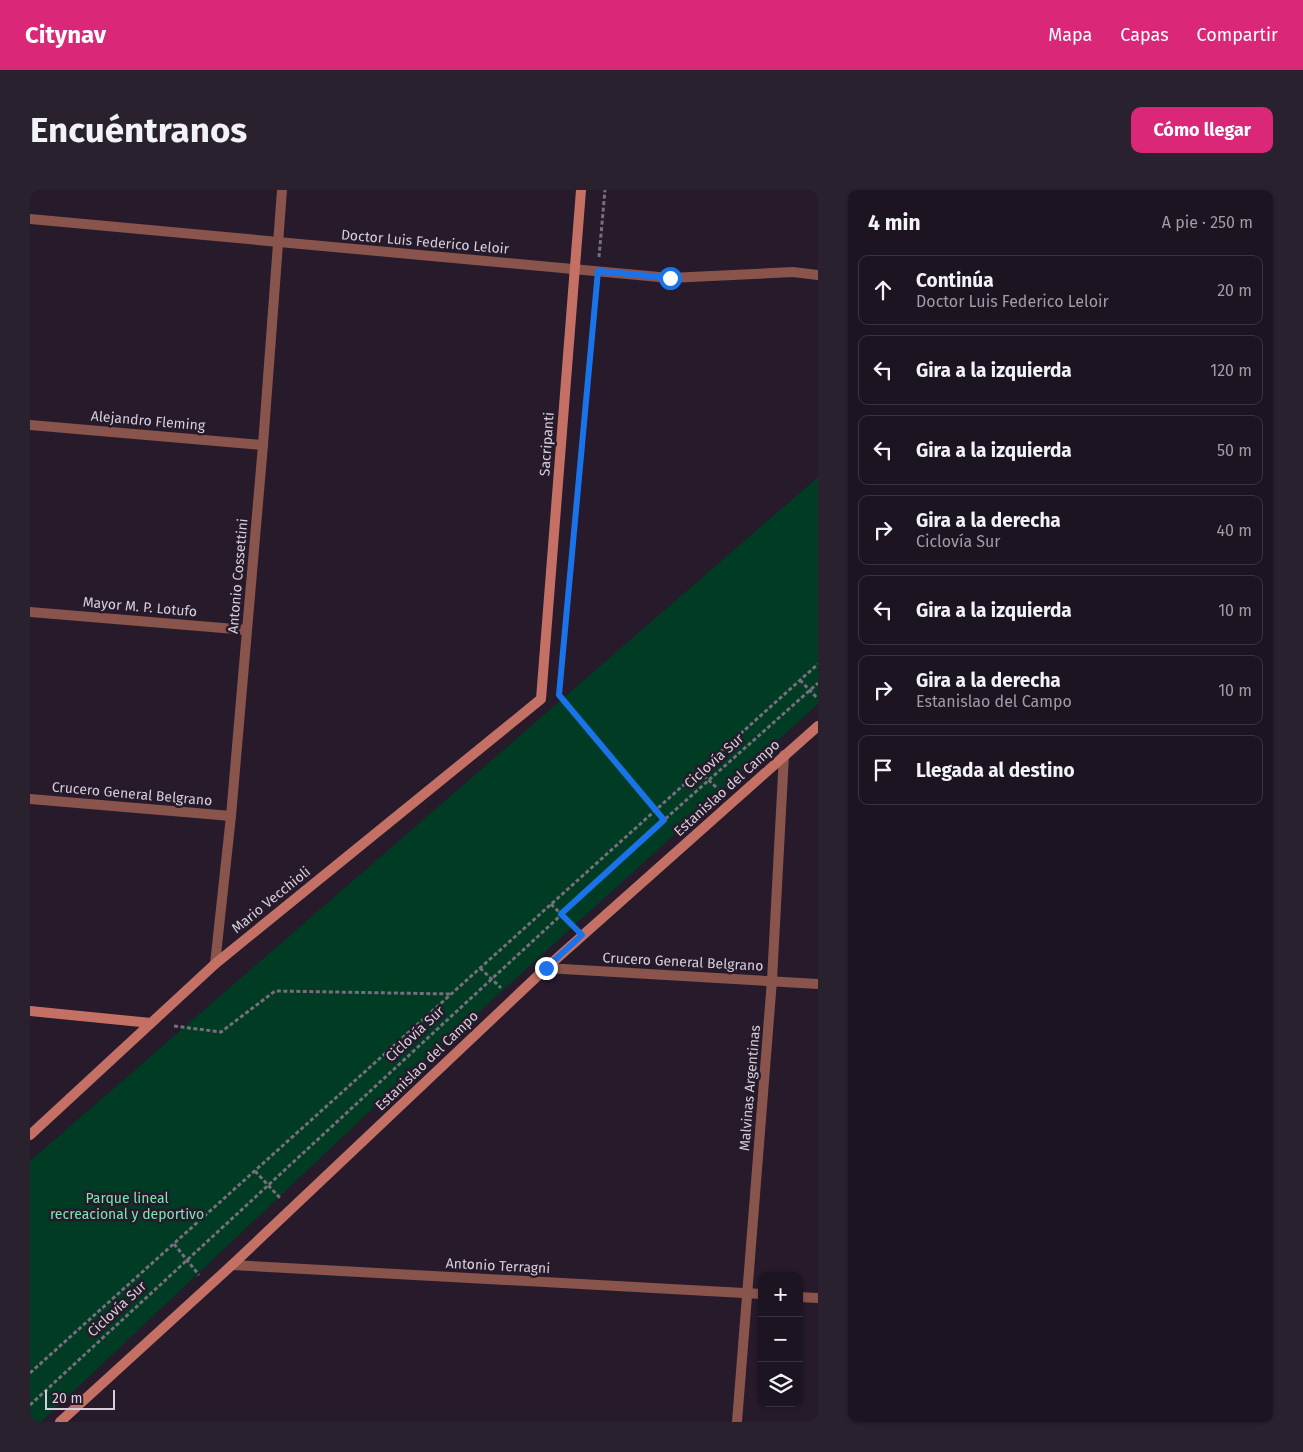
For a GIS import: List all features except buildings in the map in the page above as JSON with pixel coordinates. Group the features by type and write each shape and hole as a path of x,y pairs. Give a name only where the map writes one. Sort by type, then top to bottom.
{"street":[{"name":"Antonio Cossettini","path":"215,964 231,816 280,243 282,190"},
{"name":"Sacripanti","path":"541,699 581,190"},
{"name":"Doctor Luis Federico Leloir","path":"30,219 670,278 793,272 818,275"},
{"name":"Alejandro Fleming","path":"30,425 263,445"},
{"name":"Mayor M. P. Lotufo","path":"30,612 247,630"},
{"name":"Mario Vecchioli","path":"30,1135 215,964 541,699"},
{"name":"Estanislao del Campo","path":"60,1422 232,1266 546,968 818,726"},
{"name":"Malvinas Argentinas","path":"737,1422 772,980 784,756"},
{"name":"Crucero General Belgrano","path":"30,799 231,816"},
{"name":"Crucero General Belgrano","path":"546,968 818,984"},
{"path":"30,1011 151,1023"},
{"name":"Antonio Terragni","path":"232,1266 758,1294"},
{"path":"803,1297 818,1298"}],"path":[{"path":"563,656 604,190"},
{"path":"30,1373 818,664"},
{"path":"800,680 818,699"},
{"name":"Ciclovía Sur","path":"30,1405 561,914 818,683"},
{"path":"560,685 559,695 664,820"},
{"path":"699,771 732,802"},
{"path":"551,904 582,935"},
{"path":"480,968 513,999"},
{"path":"151,1023 221,1032 275,991 451,994"},
{"path":"254,1171 292,1209"},
{"path":"174,1244 208,1287"}],"green space":[{"name":"Parque lineal recreacional y deportivo","path":"818,477 818,704 370,1111 41,1422 30,1422 30,1161"}],"route":[{"path":"546,968 582,935 561,914 664,820 559,695 598,271 670,278"}]}
